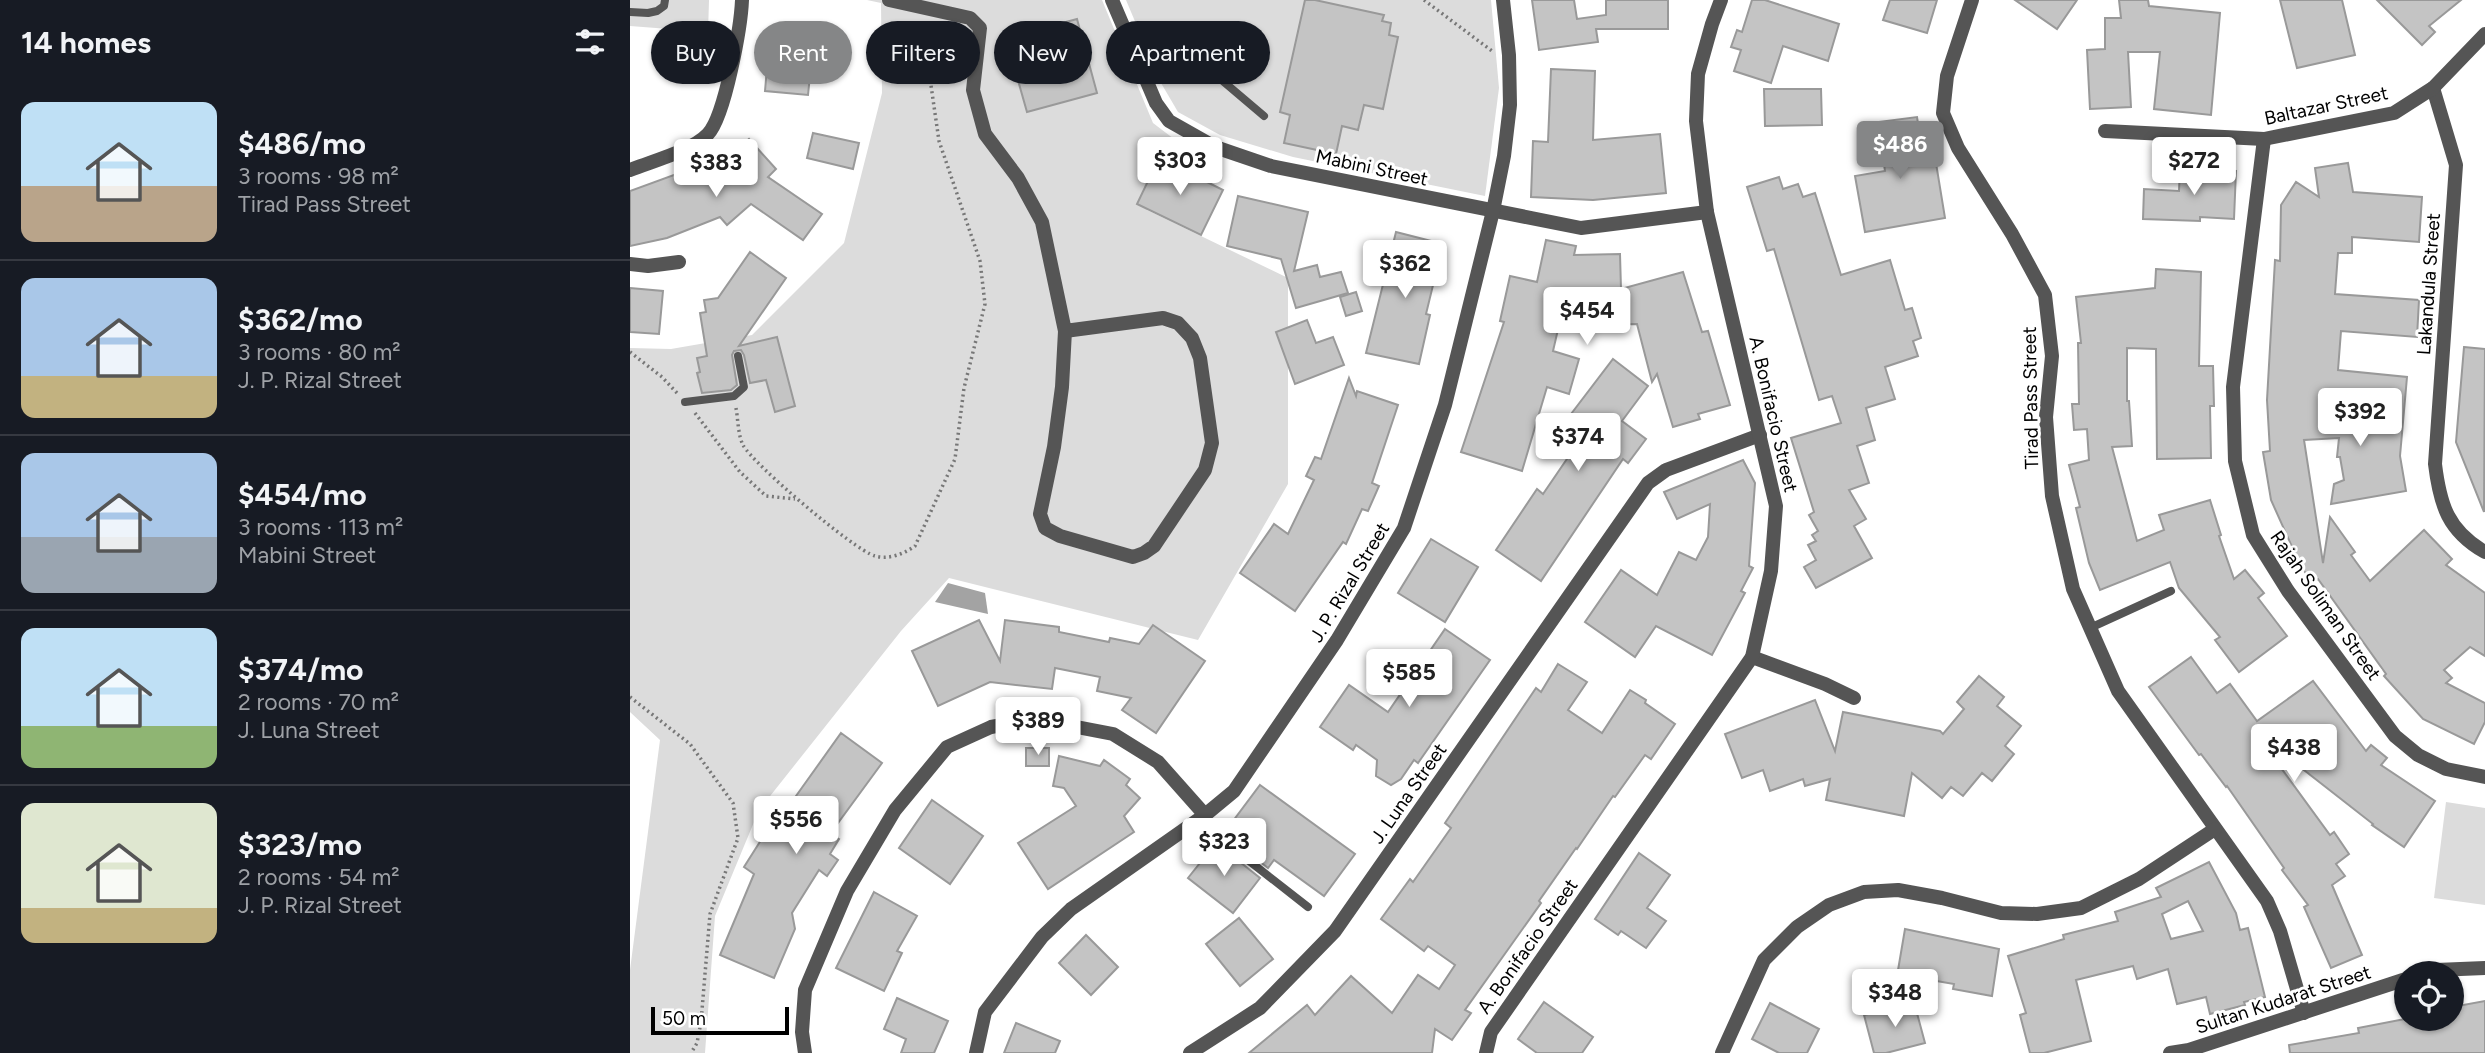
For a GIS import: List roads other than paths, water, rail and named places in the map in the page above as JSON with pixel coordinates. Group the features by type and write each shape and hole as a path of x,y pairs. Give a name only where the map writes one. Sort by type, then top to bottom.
{"street":[{"path":"630,170 696,144 708,134 717,120 728,79 741,0"},
{"path":"889,0 970,18 980,28 973,90 985,134 1018,178 1042,222 1065,331 1062,387 1054,447 1040,514 1045,528 1060,536 1133,556 1144,553 1154,546 1205,470 1212,443 1200,358 1192,338 1178,323 1163,318 1065,331"},
{"name":"Mabini Street","path":"1112,0 1121,21"},
{"name":"J. P. Rizal Street","path":"976,1053 985,1012 1042,937 1071,909 1205,815 1234,791 1337,640 1404,528 1445,405 1504,156 1510,104 1503,0"},
{"name":"A. Bonifacio Street","path":"1486,1053 1491,1031 1752,657 1771,571 1776,506 1707,212 1696,121 1698,74 1721,0"},
{"name":"Tirad Pass Street","path":"1972,0 1947,76 1943,113 1958,148 2012,234 2045,296 2052,356 2046,417 2052,496 2073,589 2119,691 2267,901 2280,931 2304,1013"},
{"name":"Baltazar Street","path":"2105,131 2264,139 2394,113 2432,88 2485,34"},
{"name":"Mabini Street","path":"1148,84 1156,103 1169,121 1215,147 1271,166 1581,228 1707,212"},
{"name":"Lakandula Street","path":"2432,88 2456,165 2435,464 2439,493 2451,524 2485,552"},
{"name":"Rajah Soliman Street","path":"2264,139 2232,387 2235,461 2253,536 2288,591 2395,736 2418,755 2446,769 2485,777"},
{"path":"630,264 648,266 678,262"},
{"name":"J. Luna Street","path":"1190,1053 1260,1008 1335,931 1648,483 1666,470 1760,435"},
{"path":"1752,657 1854,698"},
{"path":"804,1053 802,1032 805,990 847,891 895,810 947,747 991,727 1035,719 1114,734 1158,762 1205,815"},
{"path":"1723,1053 1746,994 1764,960 1797,927 1829,905 1864,892 1898,890 2001,913 2037,914 2081,908 2139,879 2215,829"},
{"path":"2464,969 2485,968"},
{"name":"Sultan Kudarat Street","path":"2170,1053 2189,1050 2394,983"}],"lane":[{"path":"630,12 657,11 664,5 665,0"},
{"path":"1226,84 1264,116"},
{"path":"685,402 734,396 744,387 737,356"},
{"path":"2090,628 2171,591"},
{"path":"1205,815 1211,831 1308,907"}]}
